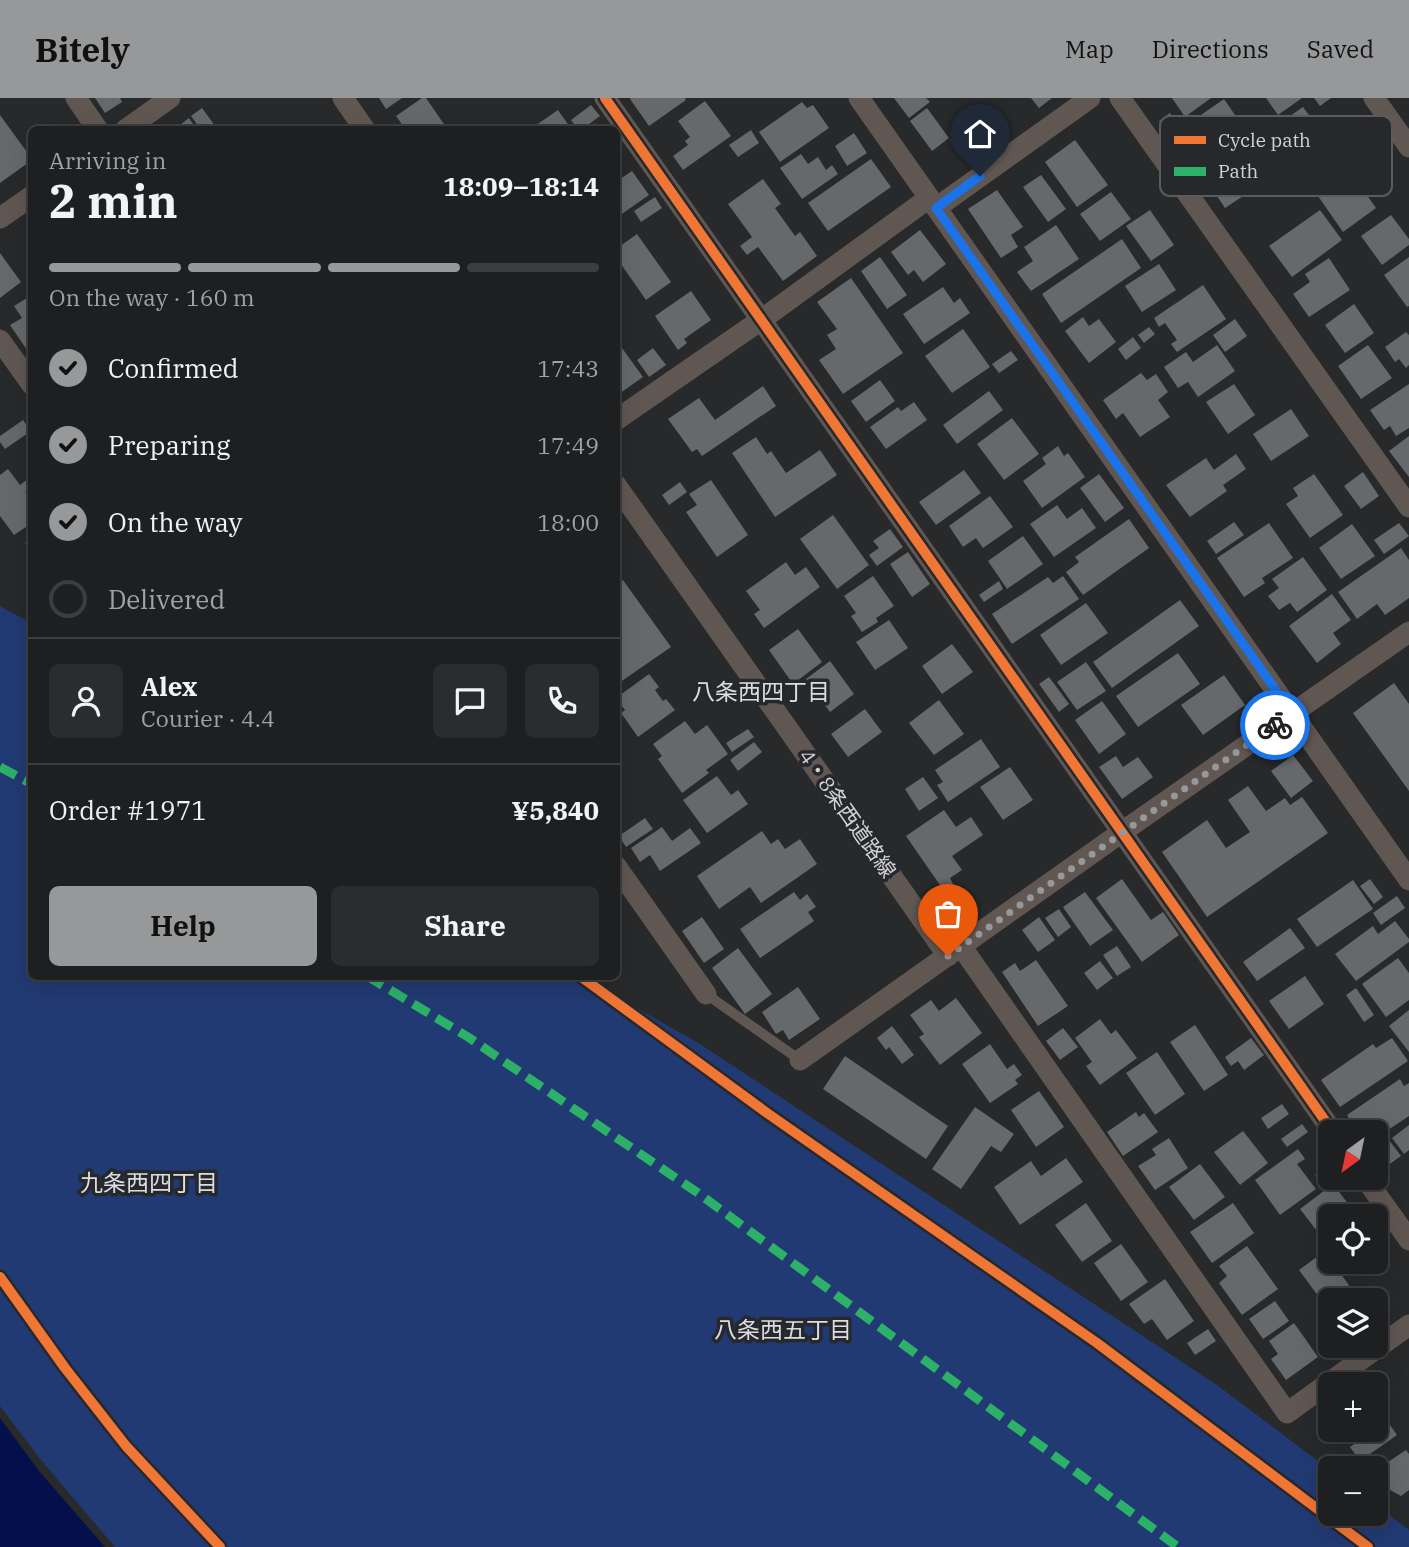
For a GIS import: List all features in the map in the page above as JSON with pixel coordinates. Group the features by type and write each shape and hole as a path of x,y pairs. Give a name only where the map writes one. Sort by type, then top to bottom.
{"street":[{"path":"76,98 95,126"},
{"path":"131,126 170,98"},
{"path":"343,98 362,126"},
{"path":"605,98 1326,1120"},
{"path":"859,98 1409,880"},
{"path":"620,417 1090,98"},
{"path":"1120,98 1160,155"},
{"path":"1374,98 1387,116"},
{"path":"1392,123 1409,147"},
{"path":"1189,196 1409,507"},
{"path":"0,218 28,198"},
{"path":"0,340 28,379"},
{"name":"4・8条西道路線","path":"620,491 1287,1413 1409,1325"},
{"path":"800,1060 1409,632"},
{"path":"620,872 706,994"},
{"path":"1374,1190 1409,1240"}],"lane":[{"path":"706,994 800,1060"}],"shaded area":[{"path":"0,606 28,621 28,980 587,980 700,1044 1217,1385 1318,1461 1318,1526 1388,1526 1388,1514 1409,1530 1409,1547 115,1547 41,1460 0,1406"},
{"path":"0,1418 39,1471 105,1547 0,1547"}],"building":[{"path":"95,98 120,98 122,102 105,113"},
{"path":"379,98 402,98 386,109"},
{"path":"426,98 445,126 403,126 396,116"},
{"path":"631,98 685,98 686,100 649,126"},
{"path":"894,98 926,98 930,102 909,118"},
{"path":"1031,98 1052,98 1039,108"},
{"path":"1172,98 1211,98 1186,116"},
{"path":"1266,98 1302,98 1278,115"},
{"path":"1314,98 1331,98 1320,106"},
{"path":"1224,99 1236,116 1200,116"},
{"path":"705,101 731,136 683,170 673,156 688,145 685,141 690,137 678,121"},
{"path":"802,102 807,108 813,105 829,128 780,162 759,132"},
{"path":"591,105 600,116 586,126 575,126 571,120"},
{"path":"1303,107 1310,116 1290,116"},
{"path":"202,108 215,126 198,126 191,116"},
{"path":"927,108 949,138 932,151 910,121"},
{"path":"558,110 569,126 535,126"},
{"path":"989,113 1002,131 962,158 950,140"},
{"path":"0,115 28,154 28,163 0,183"},
{"path":"189,118 194,126 181,126"},
{"path":"751,130 759,143 738,157 729,145"},
{"path":"854,133 867,153 847,166 835,146"},
{"path":"1075,140 1108,185 1077,207 1045,162"},
{"path":"801,154 808,164 818,157 826,170 832,165 838,174 802,199 780,168"},
{"path":"871,159 891,187 828,231 808,203"},
{"path":"632,171 649,195 620,215 620,179"},
{"path":"1041,175 1066,209 1048,222 1023,187"},
{"path":"763,179 781,204 775,208 795,236 800,232 817,256 783,281 758,247 747,255 740,246 752,237 728,204"},
{"path":"997,190 1023,227 1011,235 1018,247 1001,258 968,209"},
{"path":"1111,192 1131,219 1100,241 1080,214"},
{"path":"1217,196 1243,196 1225,208"},
{"path":"1318,196 1368,196 1376,208 1343,232"},
{"path":"655,197 662,208 641,222 634,211"},
{"path":"1150,210 1174,245 1151,261 1126,226"},
{"path":"1320,210 1342,240 1292,277 1269,246"},
{"path":"1391,215 1409,239 1409,245 1382,265 1361,236"},
{"path":"1056,225 1079,259 1031,291 1017,272 1033,261 1024,247"},
{"path":"920,230 946,264 923,282 914,270 908,275 891,252"},
{"path":"637,234 671,282 646,300 620,263 620,246"},
{"path":"1122,239 1141,268 1061,323 1042,294"},
{"path":"0,253 21,282 0,298"},
{"path":"880,257 907,295 887,309 861,271"},
{"path":"1409,257 1409,306 1407,307 1384,275"},
{"path":"1329,258 1350,290 1309,317 1293,294 1310,282 1305,274"},
{"path":"1159,264 1176,290 1142,312 1125,286"},
{"path":"851,278 903,353 843,394 819,360 836,349 827,335 837,329 817,302"},
{"path":"1203,285 1226,319 1177,352 1171,344 1177,340 1165,323 1159,327 1154,318"},
{"path":"943,287 954,303 960,298 970,313 924,344 903,314"},
{"path":"691,291 711,320 684,339 687,343 678,350 655,316"},
{"path":"28,297 27,350 10,325 22,318 14,306"},
{"path":"1354,304 1374,333 1345,353 1325,325"},
{"path":"1083,317 1089,326 1099,319 1116,342 1089,363 1065,331"},
{"path":"1235,319 1247,336 1225,352 1213,335"},
{"path":"1149,327 1155,334 1144,343 1138,335"},
{"path":"963,329 990,367 952,393 925,356"},
{"path":"1406,332 1409,335 1409,365 1406,368 1399,359 1395,362 1385,347"},
{"path":"1133,337 1141,348 1126,360 1118,349"},
{"path":"1217,345 1235,371 1198,397 1188,382 1178,388 1164,367 1186,352 1193,362"},
{"path":"1368,345 1392,378 1361,399 1338,366"},
{"path":"622,348 643,377 620,393"},
{"path":"653,348 666,365 649,377 637,360"},
{"path":"1011,351 1018,360 999,373 992,364"},
{"path":"1141,373 1147,380 1156,374 1168,392 1158,400 1170,417 1140,437 1123,413 1116,419 1103,400"},
{"path":"880,380 895,401 866,422 851,401"},
{"path":"1234,384 1255,415 1228,434 1206,402"},
{"path":"1409,384 1409,428 1396,436 1390,426 1384,430 1370,410"},
{"path":"763,386 776,406 702,456 697,449 692,452 668,419 699,398 715,420"},
{"path":"989,391 1003,410 957,444 943,425"},
{"path":"914,402 927,420 886,449 870,427 898,407 901,411"},
{"path":"1291,409 1309,436 1271,461 1253,434"},
{"path":"1012,418 1039,454 1004,480 977,444"},
{"path":"23,420 28,427 28,433 5,449 0,442 0,436"},
{"path":"1409,436 1409,477 1389,451"},
{"path":"756,437 767,454 771,451 786,473 820,450 837,475 775,517 732,453"},
{"path":"1058,446 1064,456 1068,453 1085,477 1042,508 1023,481 1046,464 1042,458"},
{"path":"1236,454 1246,469 1223,485 1227,491 1190,517 1166,485 1206,458 1214,470"},
{"path":"8,469 20,485 28,479 28,490 25,492 28,496 28,526 14,535 0,516 0,475"},
{"path":"964,470 981,493 936,525 919,502"},
{"path":"1363,472 1379,496 1361,509 1344,486"},
{"path":"1099,474 1124,508 1105,522 1080,488"},
{"path":"1314,474 1343,515 1310,538 1286,504 1298,496 1293,488"},
{"path":"711,480 748,535 717,557 686,512 697,505 689,494"},
{"path":"680,482 687,492 669,505 662,495"},
{"path":"990,496 1013,527 983,548 976,538 963,547 949,526"},
{"path":"1057,505 1067,519 1082,508 1096,528 1054,557 1030,524"},
{"path":"833,515 869,565 837,589 800,539"},
{"path":"1129,519 1149,548 1083,595 1066,572 1079,562 1075,557"},
{"path":"1234,522 1244,535 1216,554 1207,541"},
{"path":"1269,523 1293,558 1262,578 1265,583 1244,597 1217,558"},
{"path":"1399,523 1409,536 1384,554 1374,540"},
{"path":"1352,524 1375,556 1341,579 1319,548"},
{"path":"890,529 903,547 877,566 869,555 879,548 873,541"},
{"path":"1023,536 1043,564 1007,589 988,561"},
{"path":"1401,548 1409,560 1409,598 1385,615 1377,604 1357,619 1338,592"},
{"path":"908,552 930,584 912,597 890,564"},
{"path":"1303,557 1327,590 1297,612 1290,603 1279,610 1268,596 1279,588 1272,579"},
{"path":"786,562 795,575 806,567 820,587 764,628 754,614 760,610 746,591"},
{"path":"873,576 894,606 876,618 878,622 862,632 851,616 856,613 844,596"},
{"path":"1063,576 1079,599 1012,644 992,614 1048,577 1053,583"},
{"path":"623,580 671,647 620,682 620,582"},
{"path":"999,581 1003,589 984,602 979,595"},
{"path":"1332,594 1351,620 1333,633 1341,644 1317,663 1289,626"},
{"path":"1180,600 1199,626 1112,688 1093,662"},
{"path":"1086,603 1108,633 1061,665 1040,635"},
{"path":"889,620 908,648 875,670 856,642"},
{"path":"798,629 822,662 793,684 769,650"},
{"path":"952,644 973,672 942,694 922,666"},
{"path":"1178,653 1200,684 1138,727 1116,696"},
{"path":"830,661 854,694 830,712 806,679"},
{"path":"1086,662 1106,691 1077,710 1057,682"},
{"path":"649,674 659,687 655,690 663,701 666,699 675,710 638,737 621,713 625,710 620,703 620,695"},
{"path":"1224,675 1245,705 1203,735 1181,705"},
{"path":"1049,677 1069,704 1059,712 1039,684"},
{"path":"1394,683 1409,704 1409,791 1353,713"},
{"path":"939,700 964,734 934,755 909,723"},
{"path":"1102,701 1126,734 1099,754 1075,720"},
{"path":"865,709 882,732 848,757 831,734"},
{"path":"685,721 695,734 707,725 728,754 706,770 709,773 682,793 658,759 662,756 653,744"},
{"path":"748,729 754,737 732,752 726,743"},
{"path":"981,739 1000,767 948,802 937,785 943,782 935,770"},
{"path":"754,742 762,752 738,771 730,760"},
{"path":"1293,755 1313,781 1291,798 1271,771"},
{"path":"1116,756 1123,767 1138,757 1153,777 1122,799 1099,767"},
{"path":"1010,767 1033,800 1003,820 980,787"},
{"path":"717,776 731,795 738,790 748,804 707,833 683,800"},
{"path":"923,777 938,798 919,811 905,789"},
{"path":"1248,786 1266,811 1285,798 1290,805 1302,797 1328,833 1207,917 1162,852 1207,820 1226,848 1250,832 1228,800"},
{"path":"944,810 956,827 971,817 983,835 952,856 962,870 950,878 953,884 944,891 906,836"},
{"path":"645,818 653,829 626,847 620,835"},
{"path":"662,827 672,841 690,828 701,843 660,871 650,855 640,862 631,848"},
{"path":"762,831 771,844 778,839 785,849 800,839 817,864 761,903 750,887 719,909 697,876"},
{"path":"1122,879 1151,920 1163,912 1179,935 1142,962 1096,898"},
{"path":"1370,879 1383,897 1374,904 1360,886"},
{"path":"1353,880 1373,909 1317,947 1297,919"},
{"path":"794,892 800,900 807,894 816,907 808,912 814,921 760,958 740,929"},
{"path":"1085,892 1113,930 1090,946 1063,907"},
{"path":"1397,896 1405,908 1381,925 1373,913"},
{"path":"1059,909 1071,927 1058,937 1045,918"},
{"path":"702,917 724,949 704,963 682,931"},
{"path":"1039,917 1055,940 1038,952 1022,930"},
{"path":"1395,921 1409,942 1356,981 1335,954 1373,926 1378,934"},
{"path":"1290,928 1305,948 1257,981 1243,962"},
{"path":"1117,946 1131,967 1117,976 1103,955"},
{"path":"738,948 772,994 745,1014 712,968"},
{"path":"1398,958 1409,973 1409,1000 1386,1017 1362,984"},
{"path":"1036,960 1068,1006 1038,1026 1002,972 1015,963 1020,971"},
{"path":"1100,961 1113,978 1097,990 1084,973"},
{"path":"1305,976 1324,1004 1289,1029 1269,1001"},
{"path":"798,987 820,1019 789,1040 783,1030 776,1034 762,1012"},
{"path":"1356,988 1374,1015 1364,1022 1346,995"},
{"path":"956,998 982,1033 940,1065 919,1037 924,1034 910,1015 931,1000 939,1011"},
{"path":"1409,1010 1409,1052 1389,1026"},
{"path":"1100,1019 1111,1034 1116,1030 1137,1058 1100,1085 1086,1066 1092,1062 1075,1038"},
{"path":"1195,1025 1228,1075 1204,1091 1170,1042"},
{"path":"892,1026 914,1055 902,1064 889,1047 886,1050 877,1038"},
{"path":"1063,1028 1078,1047 1060,1060 1046,1041"},
{"path":"1251,1038 1264,1055 1244,1070 1238,1061 1231,1066 1225,1057"},
{"path":"1392,1038 1408,1061 1340,1107 1321,1080 1373,1044 1376,1048"},
{"path":"990,1044 1007,1069 1014,1064 1022,1075 1015,1080 1018,1084 990,1103 962,1064"},
{"path":"1157,1052 1185,1094 1155,1115 1126,1073"},
{"path":"845,1056 948,1126 926,1159 823,1089"},
{"path":"1400,1079 1404,1086 1409,1083 1409,1116 1388,1130 1388,1120 1350,1120 1347,1115"},
{"path":"1039,1091 1064,1127 1036,1147 1011,1110"},
{"path":"1282,1104 1289,1114 1268,1129 1261,1118"},
{"path":"975,1107 1014,1134 1001,1152 991,1146 961,1189 932,1169"},
{"path":"1136,1112 1139,1117 1144,1113 1158,1132 1123,1156 1107,1132"},
{"path":"1302,1124 1308,1132 1287,1147 1281,1139"},
{"path":"1409,1125 1409,1150 1404,1154 1392,1138"},
{"path":"1243,1131 1268,1163 1240,1185 1214,1152"},
{"path":"1169,1138 1188,1168 1155,1190 1138,1166 1156,1155 1152,1149"},
{"path":"1388,1139 1401,1156 1388,1165"},
{"path":"1298,1149 1305,1159 1297,1164 1316,1189 1280,1215 1255,1180"},
{"path":"1066,1158 1083,1182 1020,1225 994,1187 1031,1161 1041,1176"},
{"path":"1200,1164 1225,1197 1194,1220 1169,1187"},
{"path":"1325,1190 1338,1190 1348,1204 1318,1204 1318,1232 1300,1209"},
{"path":"1086,1203 1112,1241 1082,1262 1055,1225"},
{"path":"1233,1203 1254,1233 1212,1263 1190,1232"},
{"path":"1121,1244 1148,1282 1121,1301 1094,1263"},
{"path":"1247,1246 1278,1289 1242,1315 1219,1283 1227,1276 1219,1266"},
{"path":"1318,1256 1318,1274 1341,1274 1349,1285 1345,1288 1318,1288 1318,1296 1299,1270"},
{"path":"1165,1279 1194,1321 1167,1340 1152,1319 1144,1324 1129,1304"},
{"path":"1275,1301 1289,1321 1263,1339 1249,1319"},
{"path":"1294,1323 1318,1357 1286,1380 1271,1359 1278,1354 1269,1341"},
{"path":"1208,1329 1216,1341 1195,1355 1187,1343"},
{"path":"1388,1422 1397,1435 1388,1441"},
{"path":"1357,1442 1387,1442 1367,1456 1356,1456 1350,1447"},
{"path":"1406,1450 1409,1454 1409,1490 1401,1496 1388,1489 1388,1462"}],"marked path":[{"path":"0,767 28,782"},
{"path":"374,980 468,1037 698,1193 1178,1547"}],"cycle path":[{"path":"605,98 1325,1120"},
{"path":"585,980 767,1113 1097,1343 1368,1547"},
{"path":"0,1277 65,1368 126,1446 220,1547"}],"way so far":[{"path":"948,956 1275,725"}],"district":[{"name":"八条西四丁目","path":"761,691"},
{"name":"九条西四丁目","path":"149,1182"},
{"name":"八条西五丁目","path":"783,1329"}],"route":[{"path":"980,176 936,208 1292,713 1275,725"}]}
